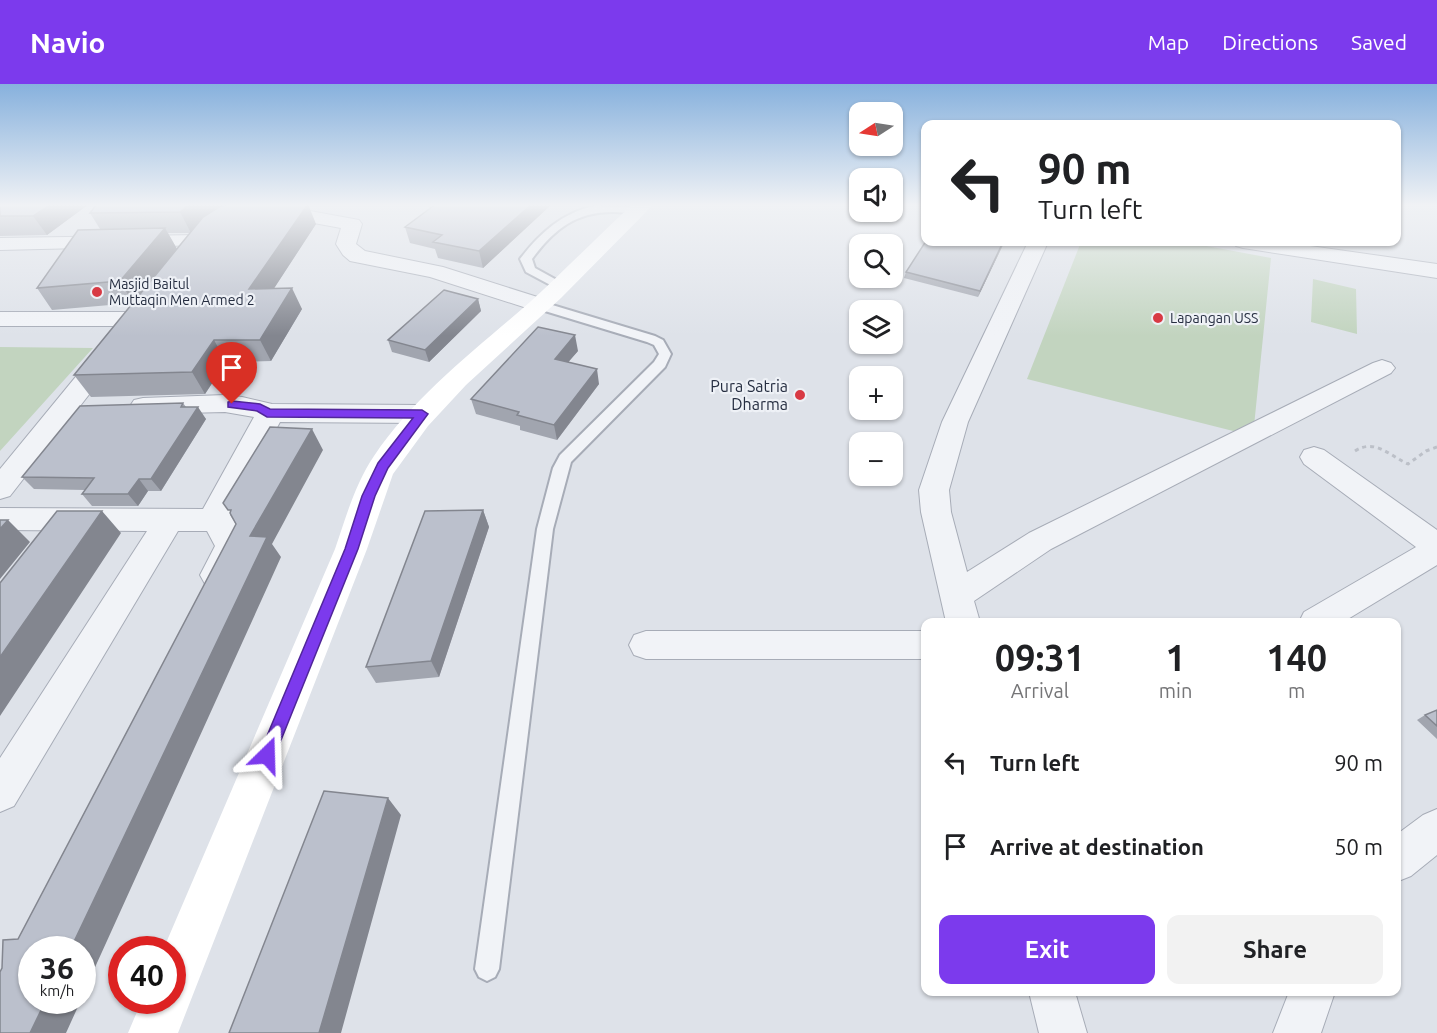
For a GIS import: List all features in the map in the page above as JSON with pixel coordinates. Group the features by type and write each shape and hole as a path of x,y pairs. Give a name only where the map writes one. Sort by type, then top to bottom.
{"street":[{"path":"180,266 193,248"},
{"path":"348,248 358,255 550,296"},
{"path":"186,952 383,466 422,414 468,368 550,296 599,248"},
{"path":"1035,248 956,422 934,490 936,512 948,553 959,609 1040,542 1382,368"},
{"path":"1285,248 1437,271"},
{"path":"0,319 144,310 62,408 0,489"},
{"path":"62,408 232,404 260,408 267,413 422,414"},
{"path":"212,520 267,421 267,413"},
{"path":"1323,618 1437,548 1325,465"},
{"path":"0,519 212,520 220,523 224,535 232,544 200,606"},
{"path":"47,545 68,519"},
{"path":"0,793 169,521"},
{"path":"646,645 921,645"},
{"path":"1401,857 1437,829"},
{"path":"1053,996 1062,1033"},
{"path":"1297,1033 1311,996"},
{"path":"153,1033 161,1014"}],"lane":[{"path":"487,969 544,529 560,468 573,450 660,364 665,354 659,343 550,296 530,270 526,259 534,248"}],"path":[{"path":"1325,465 1350,456 1365,443 1372,444 1408,464 1426,451 1437,447"}],"green space":[{"name":"Lapangan USS","path":"1079,248 1219,248 1271,258 1253,436 1027,379"},
{"path":"1313,279 1356,289 1357,334 1311,322"},
{"path":"0,347 93,348 0,451"}],"building":[{"path":"65,248 148,248 120,281 37,288"},
{"path":"177,248 277,248 249,289 292,288 260,340 214,340 192,372 74,375"},
{"path":"465,248 482,248 479,251"},
{"path":"921,248 1000,248 980,291 906,272"},
{"path":"444,290 478,299 425,350 388,340"},
{"path":"538,327 575,335 555,359 597,369 554,425 517,415 519,412 471,399"},
{"path":"183,403 181,407 198,407 151,479 139,479 128,494 82,494 94,478 22,477 80,406"},
{"path":"270,427 312,429 250,536 267,537 77,936 20,936 236,524 230,513 231,510 228,510 223,503"},
{"path":"483,510 431,661 366,667 425,511"},
{"path":"57,511 102,511 0,657 0,583"},
{"path":"0,520 8,520 0,529"},
{"path":"1437,710 1437,726 1425,715"},
{"path":"324,791 388,798 319,1033 229,1033"},
{"path":"18,939 18,1014 39,1014 30,1033 0,1033 0,972 3,940"}],"place":[{"name":"Masjid Baitul Muttaqin Men Armed 2","path":"97,292"},
{"name":"Lapangan USS","path":"1158,318"},
{"name":"Pura Satria Dharma","path":"800,395"}],"route":[{"path":"232,404 260,408 267,413 422,414 383,466 369,496 351,549 267,755"}]}
